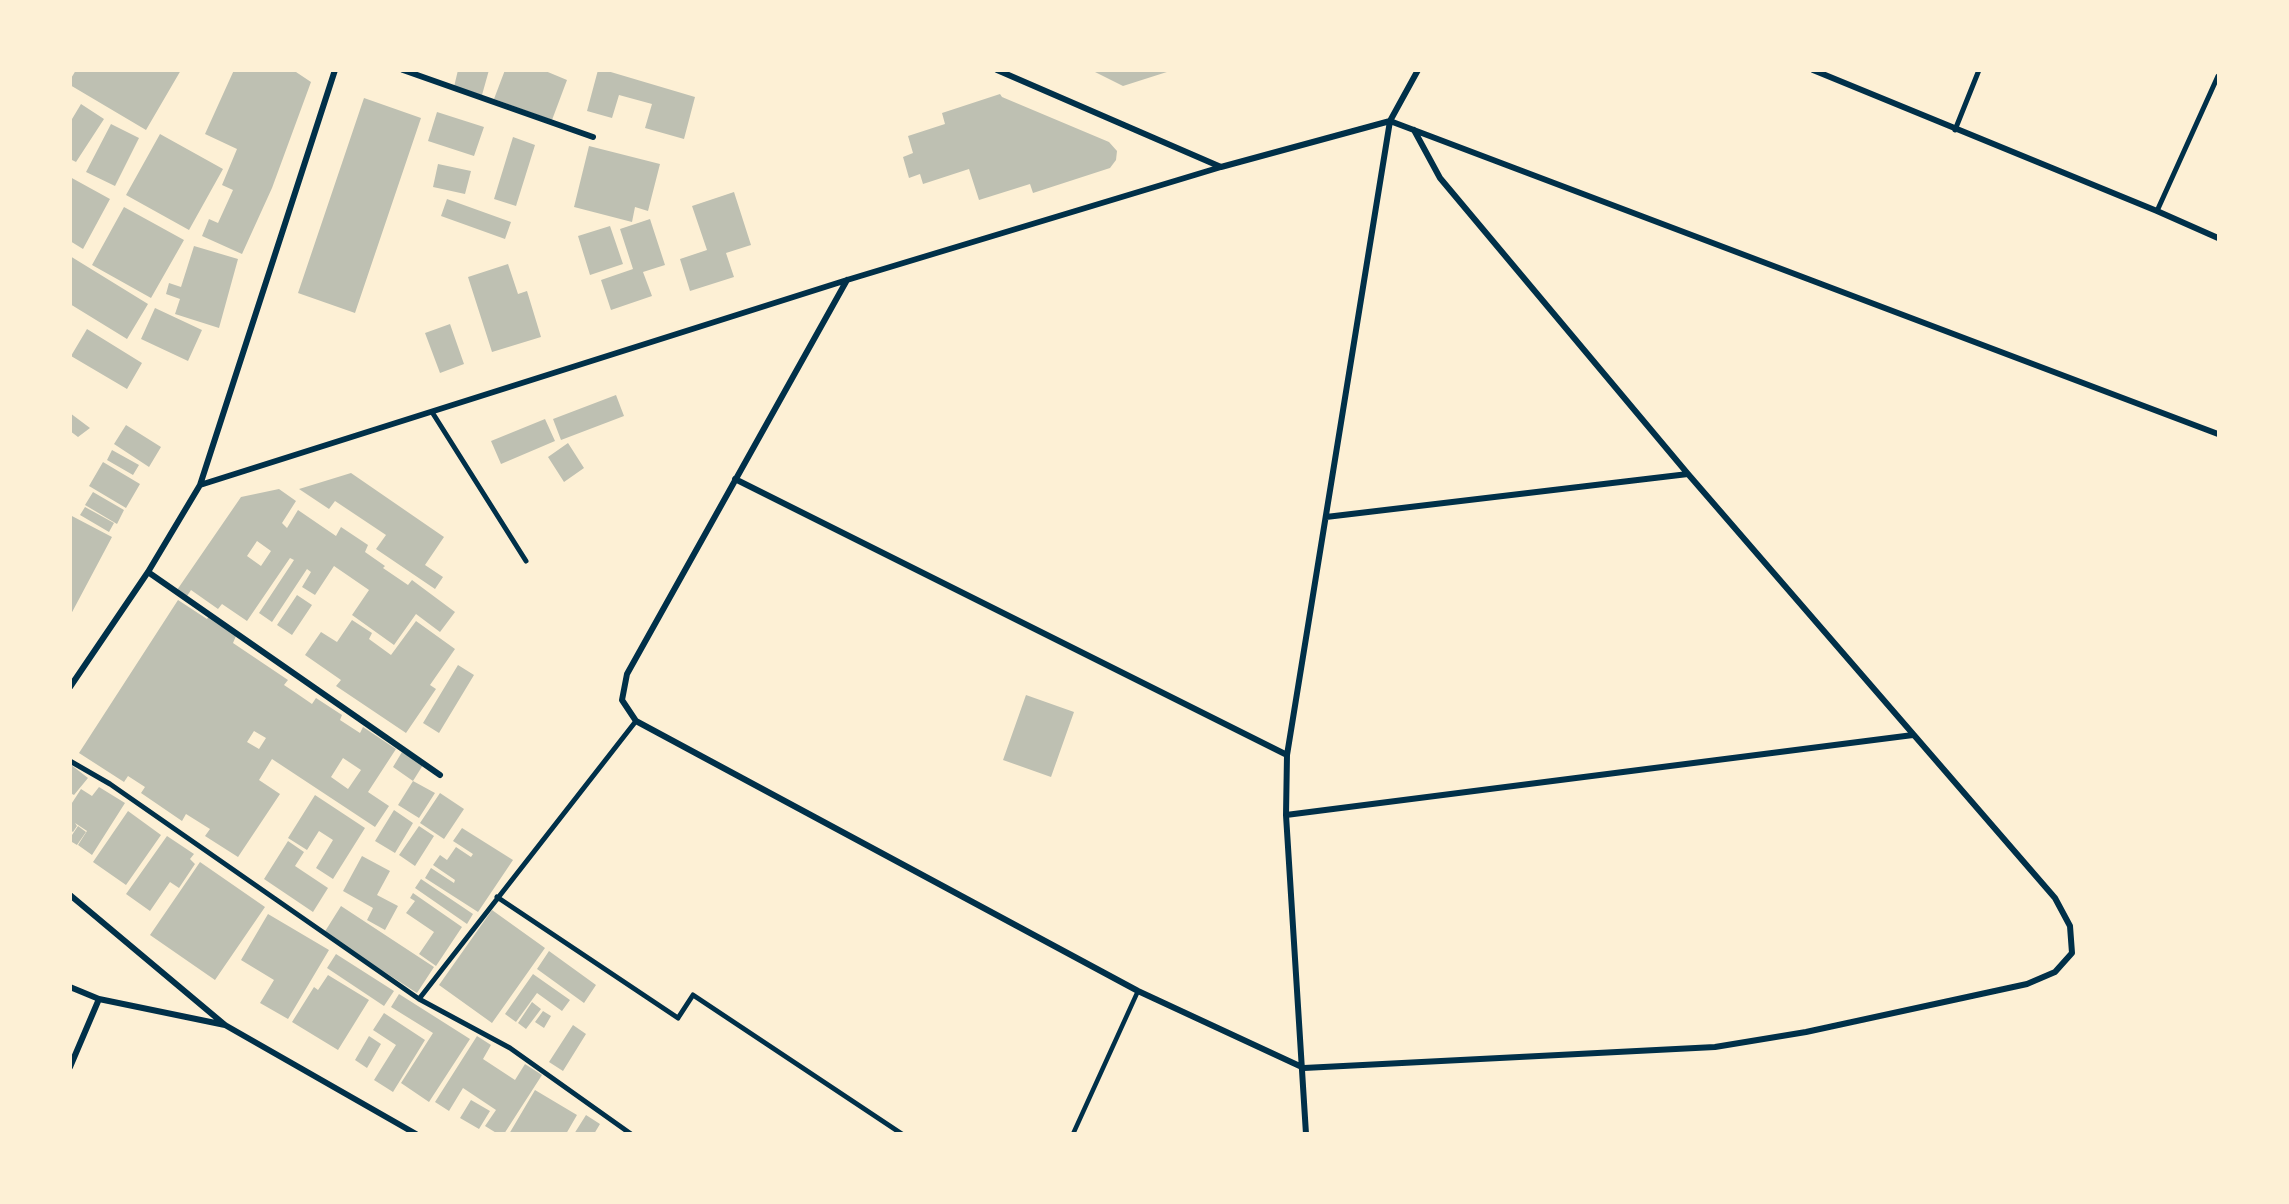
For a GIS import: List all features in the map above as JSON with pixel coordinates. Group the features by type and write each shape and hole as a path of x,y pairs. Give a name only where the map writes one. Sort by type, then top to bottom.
{"street":[{"path":"70,687 148,572 200,485 335,70"},
{"path":"403,70 593,137"},
{"path":"997,70 1221,167"},
{"path":"1306,1134 1304,1068 1286,815 1287,755 1390,121 1418,70"},
{"path":"1812,70 2218,238"},
{"path":"1955,130 1979,70"},
{"path":"2157,211 2218,76"},
{"path":"200,485 847,280 1221,167 1390,121 2218,434"},
{"path":"847,280 627,674 622,700 636,721 1138,991 1304,1068 1715,1047 1806,1032 2027,984 2055,972 2072,953 2070,926 2055,898 1688,474 1440,178 1414,130"},
{"path":"432,411 526,561"},
{"path":"1326,517 1688,474"},
{"path":"735,479 1287,755"},
{"path":"148,572 440,775"},
{"path":"419,999 636,721"},
{"path":"1286,815 1913,735"},
{"path":"70,761 110,784 419,999 510,1048 631,1134"},
{"path":"70,895 225,1025 416,1134"},
{"path":"497,897 678,1018 693,995 902,1134"},
{"path":"70,987 99,999 225,1025"},
{"path":"70,1067 99,999"}],"lane":[{"path":"1073,1134 1138,991"}],"building":[{"path":"76,70 181,70 146,130 70,85 70,80"},
{"path":"234,70 293,70 311,82 272,188 242,254 202,236 209,219 218,223 233,190 222,185 237,149 205,134"},
{"path":"458,70 489,70 482,95 454,87"},
{"path":"505,70 543,70 567,80 552,120 494,99"},
{"path":"598,70 695,97 684,139 645,128 652,104 619,95 612,118 587,111"},
{"path":"1091,70 1170,70 1170,71 1123,86"},
{"path":"1000,94 1002,97 1109,142 1117,151 1116,160 1110,168 1033,193 1030,184 979,200 969,169 923,184 920,174 909,178 903,157 913,153 908,136 945,124 942,113"},
{"path":"364,98 421,118 355,313 298,293"},
{"path":"81,104 104,119 76,162 70,159 70,118 72,119"},
{"path":"437,112 484,127 474,156 428,141"},
{"path":"111,124 139,138 115,186 86,172"},
{"path":"160,134 223,169 189,230 126,195"},
{"path":"513,137 535,145 516,206 494,199"},
{"path":"589,146 660,164 648,211 635,207 632,222 574,207"},
{"path":"438,164 471,171 465,194 433,187"},
{"path":"70,177 110,199 83,249 70,241"},
{"path":"734,192 751,245 726,253 734,277 690,291 680,259 707,250 692,206"},
{"path":"447,199 511,222 505,239 441,216"},
{"path":"124,207 184,240 151,298 92,265"},
{"path":"650,219 665,265 643,272 652,296 611,310 601,280 633,269 620,229"},
{"path":"610,226 623,264 590,275 578,236"},
{"path":"194,246 238,259 219,328 175,314 180,299 166,294 169,283 181,287"},
{"path":"70,256 148,304 127,339 70,304"},
{"path":"508,264 518,294 527,291 541,337 492,352 468,277"},
{"path":"155,308 202,330 188,361 141,339"},
{"path":"450,324 464,364 440,373 425,333"},
{"path":"87,329 142,363 127,389 71,356"},
{"path":"616,395 624,416 561,440 553,419"},
{"path":"70,413 90,428 78,437 70,431"},
{"path":"545,419 555,441 501,464 491,441"},
{"path":"126,425 161,447 149,467 114,444"},
{"path":"568,443 584,468 564,482 548,457"},
{"path":"112,450 139,465 133,475 107,460"},
{"path":"103,462 140,484 126,508 89,486"},
{"path":"351,473 444,537 425,565 443,577 435,589 376,549 386,535 335,501 329,509 299,489"},
{"path":"279,489 296,501 282,523 287,528 298,510 336,536 341,527 368,545 365,552 385,566 383,568 408,585 412,580 455,612 440,632 416,614 394,645 352,615 369,590 334,566 315,595 302,587 311,572 307,569 272,622 259,613 294,560 290,558 247,621 222,604 218,609 191,590 187,596 177,590 241,497","holes":["257,541 271,551 261,566 247,556"]},
{"path":"93,492 124,510 117,524 85,505"},
{"path":"85,507 114,523 109,532 80,515"},
{"path":"70,515 112,537 70,616"},
{"path":"297,595 312,605 292,635 277,625"},
{"path":"178,600 207,619 209,616 236,636 233,643 288,680 284,685 312,704 316,698 342,715 340,720 360,733 363,727 396,749 368,792 389,806 375,827 272,759 259,780 280,794 238,857 205,836 210,829 186,814 182,821 141,793 145,787 128,776 124,782 79,753","holes":["254,731 266,738 259,749 247,742","343,758 361,770 348,789 331,777"]},
{"path":"352,620 372,633 369,639 391,655 416,621 455,649 430,685 436,689 406,733 336,686 341,680 305,655 321,632 337,642"},
{"path":"458,665 474,675 439,733 423,723"},
{"path":"1026,695 1074,712 1051,777 1003,760"},
{"path":"402,752 423,765 413,781 393,767"},
{"path":"70,764 88,778 74,795 70,793"},
{"path":"413,781 435,793 419,818 398,805"},
{"path":"99,787 125,803 92,855 78,845 87,831 75,823 77,826 73,832 70,830 70,806 81,789 92,796"},
{"path":"440,793 464,809 444,839 420,823"},
{"path":"315,795 365,828 333,879 316,868 333,840 319,831 307,850 288,838"},
{"path":"394,810 413,823 395,853 375,841"},
{"path":"128,811 161,835 126,885 93,862"},
{"path":"78,826 86,832 77,845 72,842 70,845 70,834 72,835"},
{"path":"419,826 434,836 415,866 399,855"},
{"path":"462,828 513,860 478,912 425,878 431,868 454,883 455,880 433,865 440,855 447,860 456,847 471,857 473,854 453,841"},
{"path":"167,836 194,854 190,859 195,864 179,888 170,882 150,911 126,894"},
{"path":"288,841 304,852 295,866 328,888 313,912 264,879"},
{"path":"362,856 390,871 377,895 398,906 385,930 367,920 373,908 343,891"},
{"path":"200,862 265,907 215,980 150,935"},
{"path":"421,879 473,914 467,924 415,888"},
{"path":"413,893 462,927 436,966 419,954 434,932 406,913 415,901 410,898"},
{"path":"341,906 434,967 417,993 324,933"},
{"path":"492,910 545,948 492,1023 439,985"},
{"path":"268,914 329,950 288,1019 260,1003 274,980 241,960"},
{"path":"549,951 596,985 584,1003 537,969"},
{"path":"336,954 394,991 384,1006 327,968"},
{"path":"533,974 570,1000 562,1011 537,993 516,1022 505,1014"},
{"path":"328,975 369,1000 338,1050 292,1022 314,987 318,990"},
{"path":"399,994 470,1039 429,1102 401,1083 433,1033 391,1007"},
{"path":"532,1002 541,1009 526,1029 518,1023"},
{"path":"543,1011 551,1016 544,1028 535,1022"},
{"path":"384,1013 425,1040 393,1092 374,1080 396,1045 373,1030"},
{"path":"573,1025 586,1034 563,1071 549,1062"},
{"path":"369,1036 381,1044 367,1068 355,1060"},
{"path":"477,1036 491,1045 483,1059 515,1080 525,1064 542,1075 504,1134 498,1134 485,1126 496,1110 463,1088 449,1111 435,1102"},
{"path":"535,1090 577,1115 566,1134 509,1134"},
{"path":"471,1100 490,1111 479,1129 460,1118"},
{"path":"586,1115 600,1124 594,1134 574,1134"}]}
